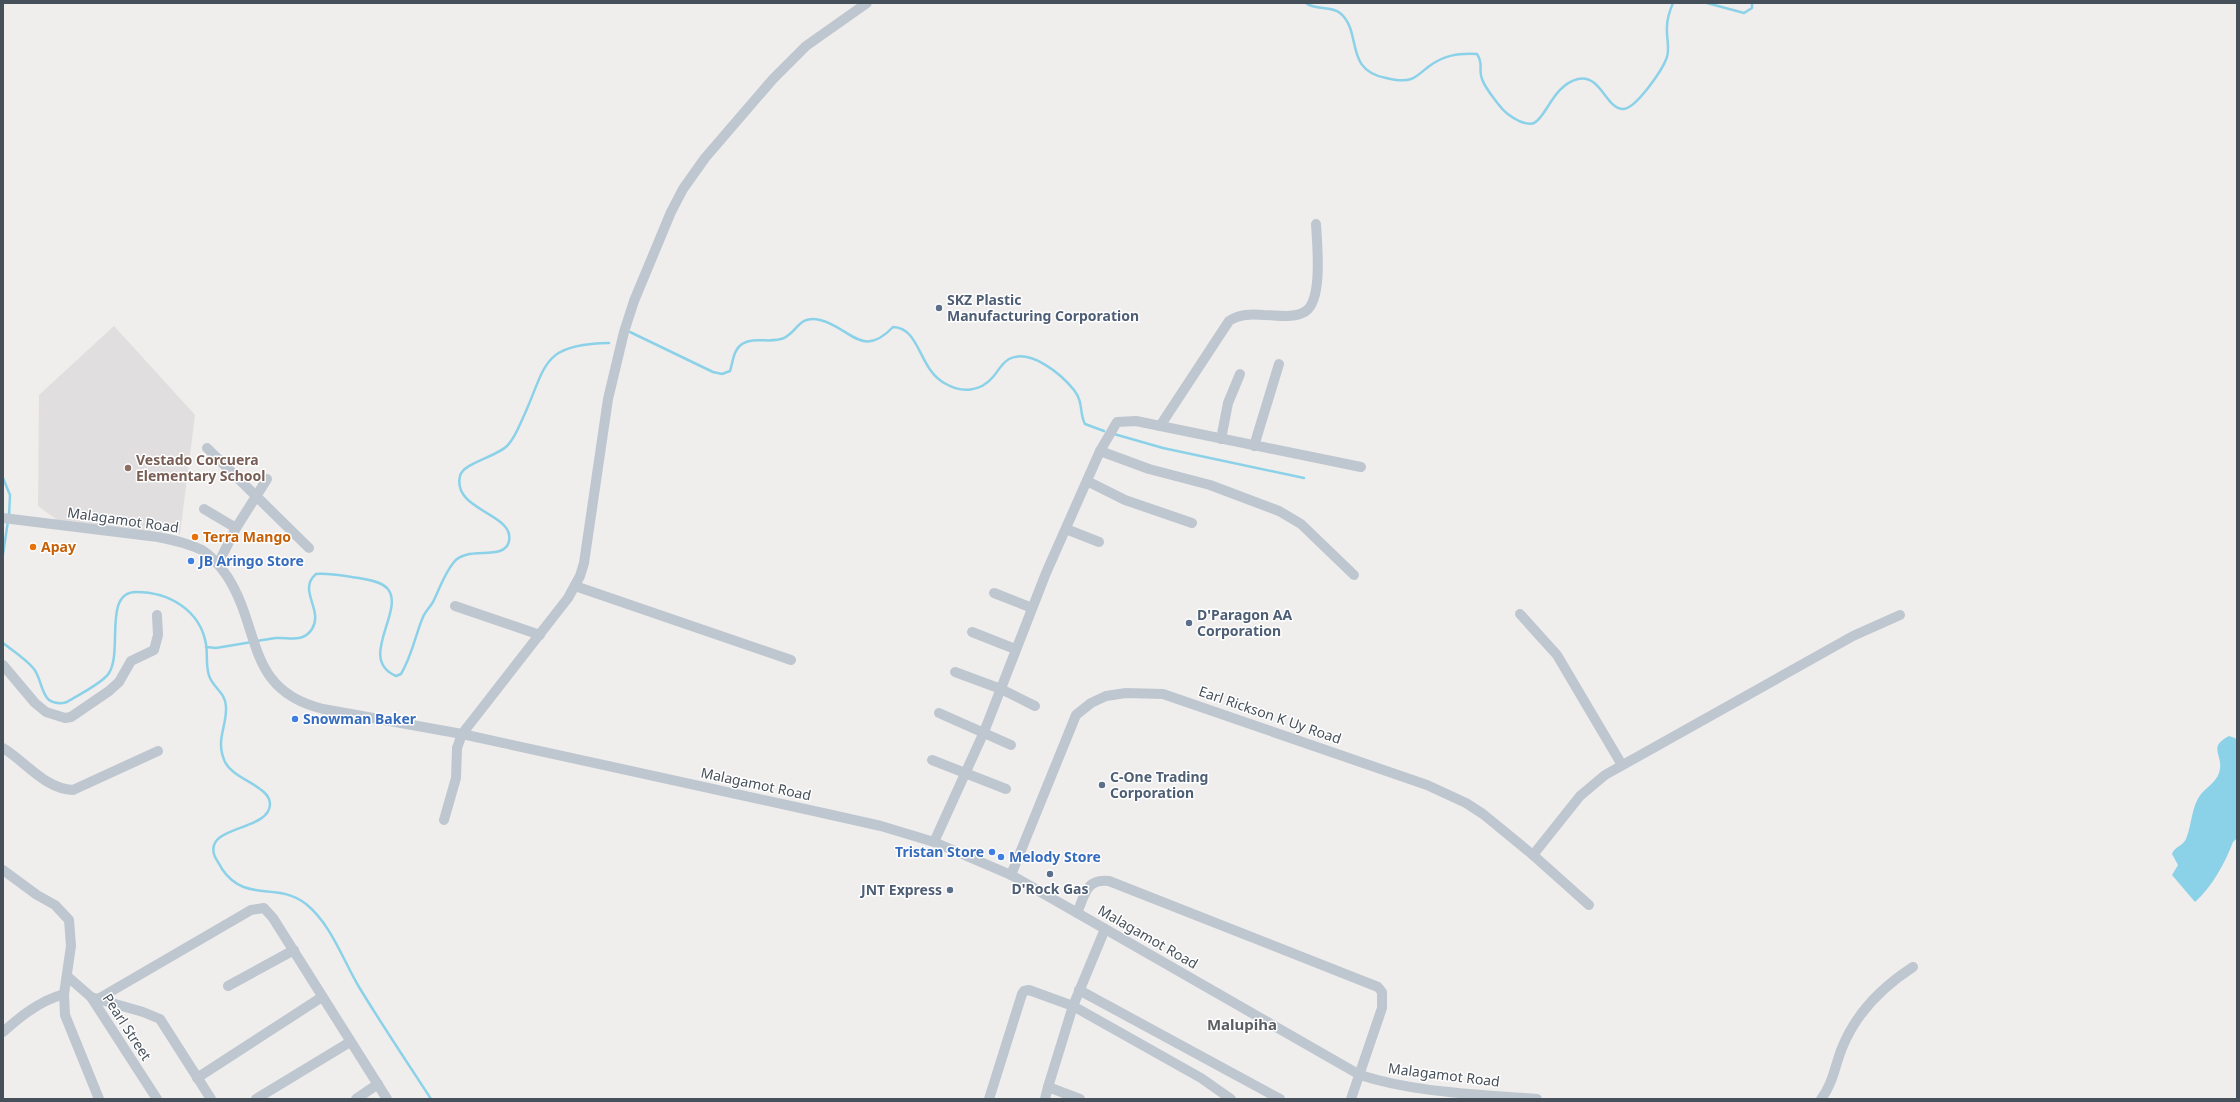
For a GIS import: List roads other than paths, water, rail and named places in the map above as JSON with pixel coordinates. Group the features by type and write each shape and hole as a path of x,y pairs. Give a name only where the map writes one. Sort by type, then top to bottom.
{"street":[{"path":"444,820 456,778 457,748 462,734 540,636 575,586 580,576 587,546 608,400 624,332 634,301 671,212 683,190 705,158 773,79 806,46 867,3"},
{"path":"1160,426 1228,321 1243,315 1292,316 1307,310 1311,305 1316,285 1316,224"},
{"path":"1254,446 1279,364"},
{"path":"1221,439 1228,403 1240,374"},
{"path":"934,842 984,732 1015,649 1066,529 1100,451 1117,422 1128,420 1361,467"},
{"path":"207,448 309,548"},
{"path":"1100,451 1149,469 1210,485 1279,511 1301,524 1354,575"},
{"path":"218,564 236,528 266,479"},
{"path":"1087,481 1125,500 1192,523"},
{"path":"204,509 236,528"},
{"name":"Malagamot Road","path":"3,518 177,541 202,550 218,564 237,594 262,667 275,684 285,693 302,702 323,709 462,734 881,826 934,842 1011,875 1360,1075 1385,1083 1428,1089 1537,1099"},
{"path":"1066,529 1099,542"},
{"path":"575,586 791,660"},
{"path":"994,593 1032,608"},
{"path":"455,606 540,636"},
{"path":"1520,614 1556,655 1622,765"},
{"path":"3,665 35,703 46,712 57,717 71,717 119,682 131,661 154,650 158,635 157,615"},
{"path":"1533,855 1580,796 1605,775 1853,636 1900,615"},
{"path":"972,632 1015,649"},
{"path":"955,672 1000,690 1034,706"},
{"name":"Earl Rickson K Uy Road","path":"1011,875 1076,715 1084,707 1096,700 1126,693 1152,693 1176,698 1427,785 1466,803 1506,832 1589,905"},
{"path":"939,712 1012,745"},
{"path":"3,748 50,784 68,790 81,788 158,751"},
{"path":"932,760 966,772 1006,789"},
{"path":"3,870 36,895 55,905 69,920 71,946 68,976 64,994 65,1015 99,1099"},
{"path":"1077,913 1091,883 1098,880 1109,881 1378,987 1383,1000 1382,1008 1351,1099"},
{"path":"94,998 254,908 264,908 270,914 294,950 350,1042 387,1099"},
{"path":"1044,1099 1073,1006 1105,929"},
{"path":"228,986 294,950"},
{"path":"1821,1099 1831,1081 1841,1049 1854,1023 1883,989 1913,967"},
{"name":"Pearl Street","path":"68,976 94,998 157,1099"},
{"path":"989,1099 1024,991 1029,990 1073,1006 1201,1078 1231,1099"},
{"path":"1080,990 1280,1099"},
{"path":"3,1032 34,1007 48,998 64,994"},
{"path":"197,1078 322,997"},
{"path":"94,998 148,1013 160,1020 211,1099"},
{"path":"256,1099 350,1042"},
{"path":"356,1099 378,1084"},
{"path":"1048,1087 1080,1099"}],"water":[{"path":"2229,736 2235,738 2237,741 2237,838 2233,842 2222,866 2212,882 2195,902 2172,875 2178,865 2172,854 2186,839 2193,810 2198,799 2218,776 2220,761 2217,748 2222,740"}],"waterway":[{"path":"1306,3 1314,7 1332,9 1340,13 1347,21 1359,59 1364,67 1373,74 1386,78 1408,80 1446,57 1464,54 1477,54 1481,64 1482,79 1485,86 1501,108 1513,118 1530,124 1538,120 1562,88 1569,82 1578,79 1586,79 1598,86 1617,108 1623,109 1635,103 1655,79 1667,57 1667,24 1673,3"},
{"path":"1707,3 1744,13 1752,8 1752,3"},
{"path":"630,332 713,372 722,374 730,371 735,353 742,344 757,340 779,340 789,335 799,324 807,320 820,320 864,341 873,341 893,327 902,329 909,334 924,360 937,378 958,389 971,390 982,386 988,382 1009,359 1026,357 1044,364 1053,370 1074,390 1079,399 1085,424 1104,431"},
{"path":"257,641 276,638 300,638 312,629 315,622 315,615 309,587 311,580 316,574 338,575 370,580 387,588 391,597 391,608 381,646 381,658 385,668 396,676 401,674 408,660 424,615 433,602 445,576 454,562 460,557 468,554 501,551 506,547 509,541 508,532 503,524 474,505 465,497 460,488 460,476 462,471 507,446 519,427 542,373 549,362 557,354 569,348 586,344 609,343"},
{"path":"1114,434 1163,448 1304,478"},
{"path":"3,478 10,495 9,516"},
{"path":"3,554 8,521"},
{"path":"3,643 31,665 38,677 46,697 56,703 62,703 67,702 96,685 109,673 113,663 117,612 120,602 126,595 136,592 160,595 171,599 190,613 203,632 206,644 208,674 226,702 226,714 221,740 222,754 225,762 236,774 264,792 270,804 267,813 260,819 219,838 214,845 215,858 231,880 241,886 295,897 315,912 330,932 359,987 431,1099"},
{"path":"206,647 216,648 252,642"}],"place":[{"name":"SKZ Plastic Manufacturing Corporation","path":"939,308"},
{"name":"Vestado Corcuera Elementary School","path":"128,468"},
{"name":"Terra Mango","path":"195,537"},
{"name":"Apay","path":"33,547"},
{"name":"JB Aringo Store","path":"191,561"},
{"name":"D'Paragon AA Corporation","path":"1189,623"},
{"name":"Snowman Baker","path":"295,719"},
{"name":"C-One Trading Corporation","path":"1102,785"},
{"name":"Tristan Store","path":"992,852"},
{"name":"Melody Store","path":"1001,857"},
{"name":"D'Rock Gas","path":"1050,874"},
{"name":"JNT Express","path":"950,890"}],"district":[{"name":"Malupiha","path":"1242,1025"}]}
